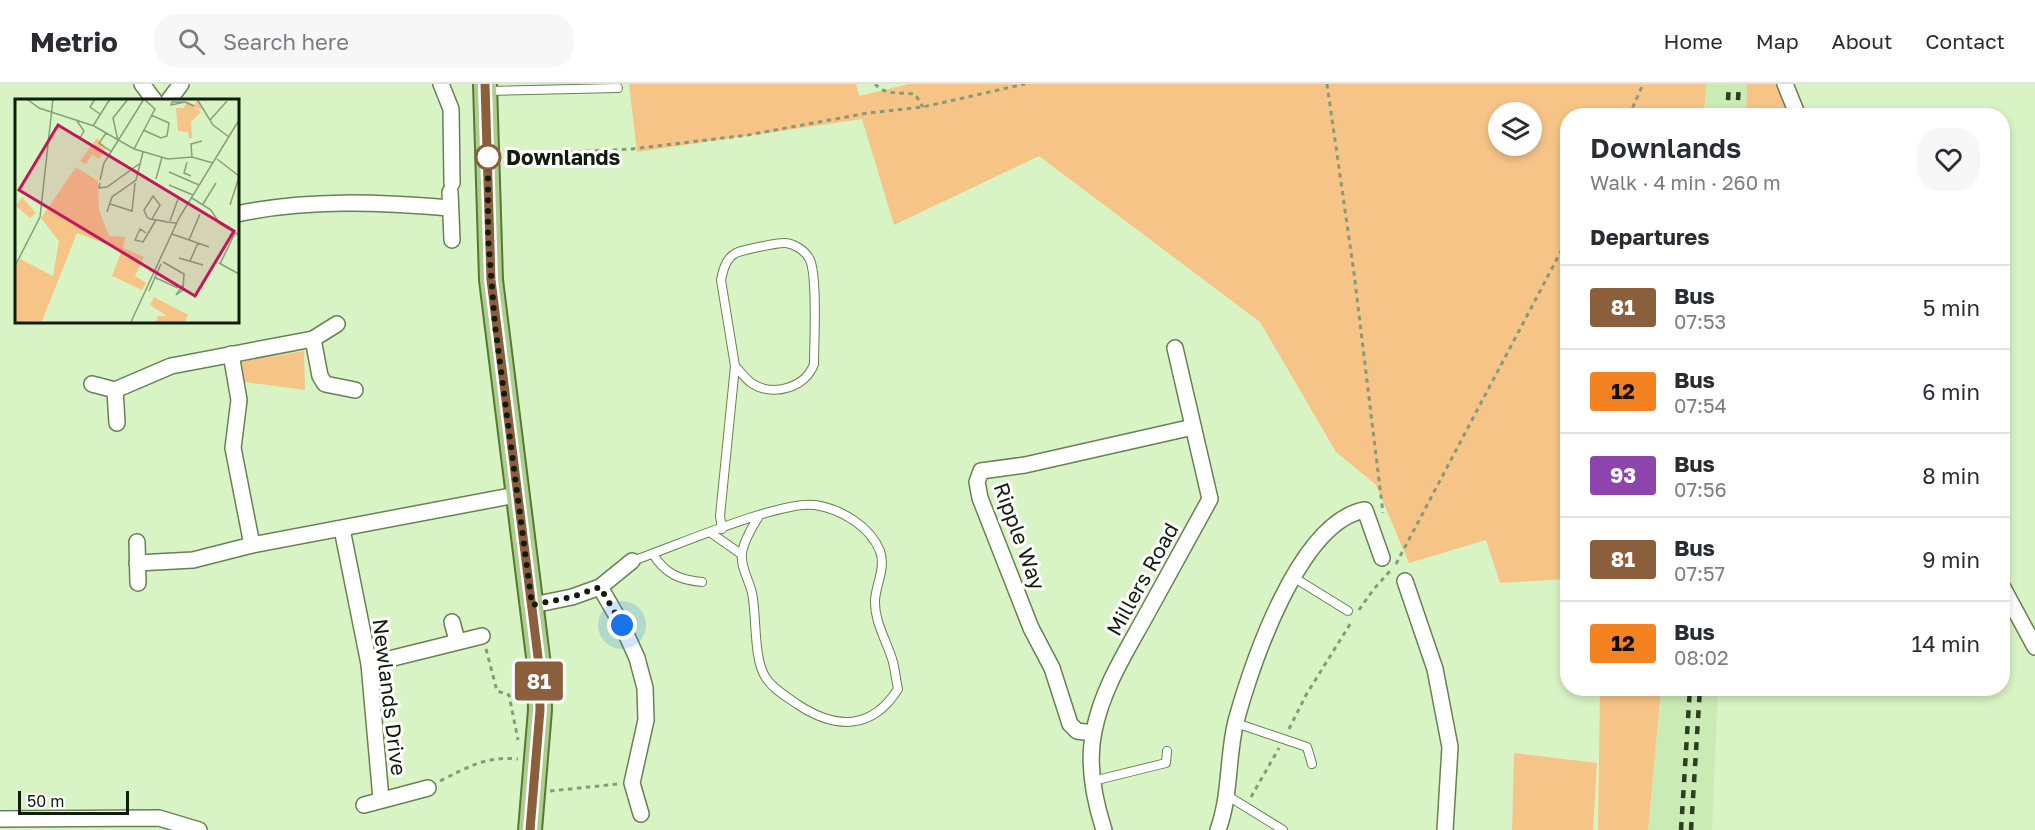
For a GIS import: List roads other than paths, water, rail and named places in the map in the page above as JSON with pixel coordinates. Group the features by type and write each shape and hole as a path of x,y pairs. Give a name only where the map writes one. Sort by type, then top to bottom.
{"main road":[{"path":"485,88 491,280 539,665 529,761 533,793 530,830"}],"street":[{"path":"142,84 153,99"},
{"path":"170,99 181,84"},
{"path":"441,84 451,110 452,240"},
{"path":"1785,84 1795,108"},
{"path":"238,214 279,205 450,194"},
{"path":"92,384 116,390 171,366 313,339 337,324"},
{"path":"313,339 320,376 325,384 355,390"},
{"name":"Millers Road","path":"1104,830 1093,781 1093,733 1105,694 1120,661 1210,499 1175,348"},
{"path":"231,354 239,400 233,448 252,545"},
{"path":"116,390 117,423"},
{"name":"Ripple Way","path":"1093,733 1077,730 1070,724 1052,668 1031,628 980,498 977,482 981,471 1025,465 1193,427"},
{"path":"137,563 193,560 252,545 516,495"},
{"path":"1218,830 1228,796 1236,723 1261,644 1293,577 1314,547 1349,512 1365,510 1392,558"},
{"name":"Newlands Drive","path":"342,529 369,664 381,799"},
{"path":"137,542 138,583"},
{"path":"532,605 572,597 600,587 632,561"},
{"path":"1406,581 1435,669 1450,747 1445,830"},
{"path":"600,587 630,641 645,688 646,720 632,783 641,814"},
{"path":"2010,601 2035,647"},
{"path":"452,622 458,640"},
{"path":"369,664 458,640 482,636"},
{"name":"Newlands Drive","path":"364,805 428,788"},
{"path":"0,819 159,818 199,830"}],"lane":[{"path":"485,88 618,88"},
{"path":"722,530 720,508 735,366 722,280 728,260 737,253 786,243 801,249 811,260 814,291 814,364 810,374 804,381 794,386 772,390 754,385 735,366"},
{"path":"632,561 711,533 722,530 780,509 814,505 846,516 867,530 880,552 882,573 875,601 878,624 893,661 898,688 888,705 870,718 851,723 831,721 809,712 776,690 765,676 759,659 752,593 741,554 711,533"},
{"path":"741,554 759,516"},
{"path":"653,554 665,568 682,580 702,582"},
{"path":"1293,577 1348,611"},
{"path":"1236,723 1307,747 1312,764"},
{"path":"1093,781 1166,763 1167,752"},
{"path":"1228,796 1283,830"}],"railway":[{"path":"1728,108 1729,84"},
{"path":"1738,108 1739,84"},
{"path":"1681,830 1689,696"},
{"path":"1691,830 1699,696"}],"place":[{"name":"Downlands","path":"488,157"}]}
